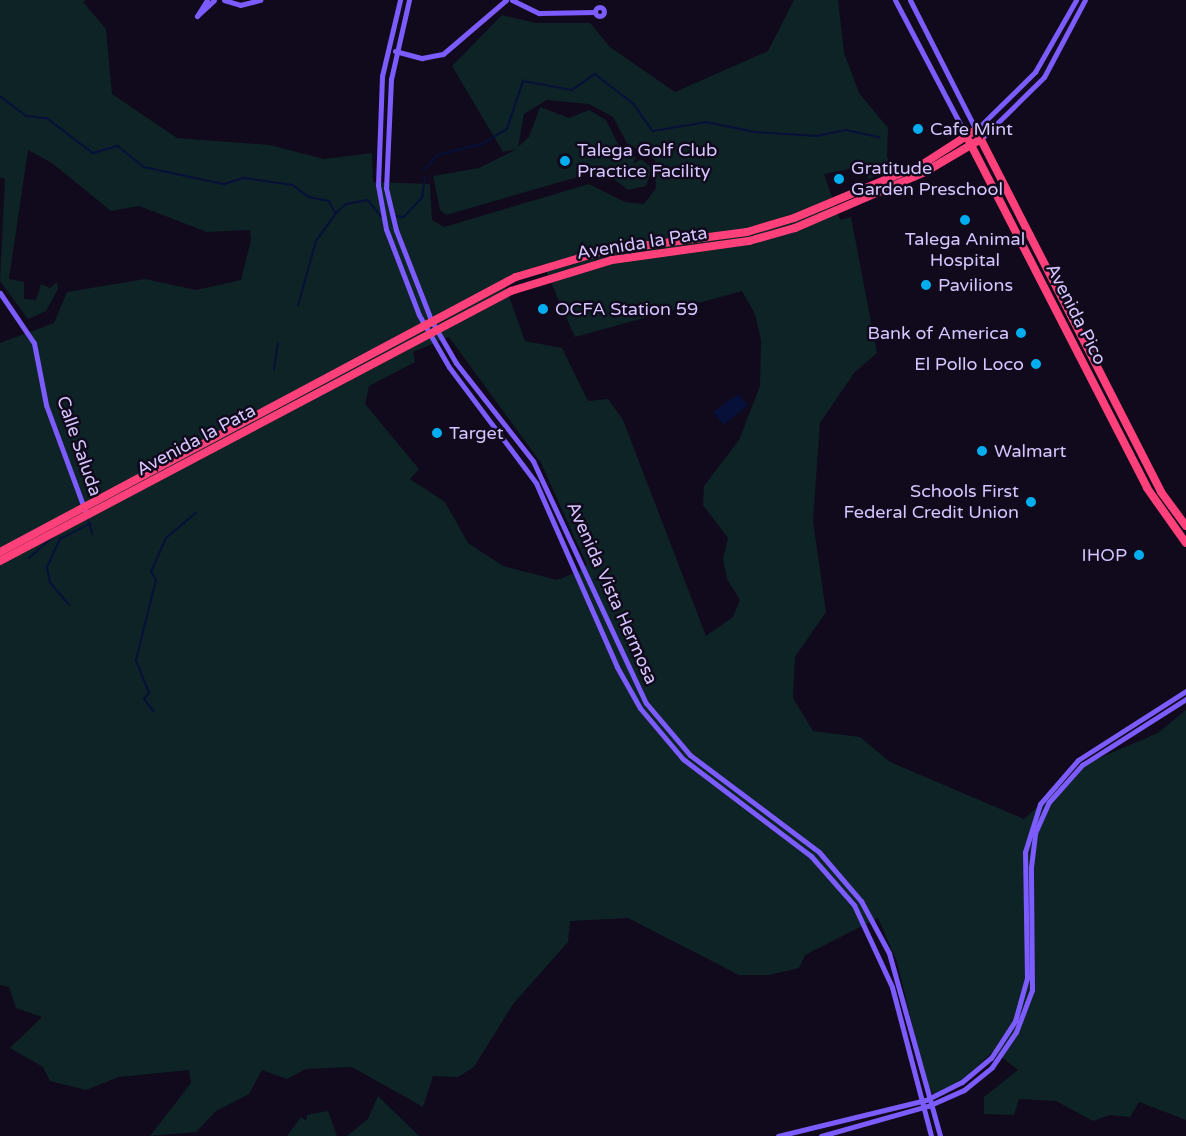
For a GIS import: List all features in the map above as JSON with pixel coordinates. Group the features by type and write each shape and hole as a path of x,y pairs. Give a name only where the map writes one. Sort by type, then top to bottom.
{"highway":[{"name":"Avenida la Pata","path":"0,552 511,291 570,269 749,241 856,204 969,141 976,130"},
{"name":"Avenida Pico","path":"976,130 1157,484 1186,525"},
{"name":"Avenida la Pata","path":"0,561 85,509 427,322 544,267 603,251 747,232 866,189 969,141 981,139"},
{"name":"Avenida Pico","path":"969,141 1147,488 1186,543"},
{"path":"856,204 866,189"}],"main road":[{"path":"207,0 197,16 214,0"},
{"path":"224,0 240,5 261,0"},
{"name":"Avenida Vista Hermosa","path":"400,0 387,50 378,151 380,205 397,261 432,332 536,483 617,667 640,708 683,759 812,856 854,905 892,987 918,1102 932,1136"},
{"name":"Avenida Vista Hermosa","path":"409,0 396,52 386,151 389,207 427,322"},
{"path":"387,50 422,58 443,54 506,0"},
{"path":"512,0 539,13 595,12"},
{"name":"Avenida Pico","path":"895,0 969,141"},
{"name":"Avenida Pico","path":"910,0 976,130"},
{"name":"Avenida la Pata","path":"976,130 1035,72 1076,0"},
{"name":"Avenida la Pata","path":"981,139 1012,114 1044,77 1085,0"},
{"name":"Calle Saluda","path":"0,293 34,343 46,405 85,509"},
{"name":"Avenida Vista Hermosa","path":"432,332 533,461 646,703 690,754 819,852 861,901 899,985 926,1100 940,1136"},
{"path":"778,1136 926,1100 969,1077 1015,1021 1027,978 1025,852 1047,792 1078,760 1186,691"},
{"path":"821,1136 928,1106 963,1090 992,1067 1023,1019 1034,975 1031,867 1035,833 1048,802 1082,765 1186,699"}],"green space":[{"path":"0,0 86,0 83,2 106,29 112,94 177,138 270,145 324,159 372,153 373,182 430,184 432,220 444,227 589,184 625,202 644,204 656,188 655,160 627,143 613,117 589,104 547,100 524,114 518,147 529,137 540,107 569,118 589,110 606,120 621,150 636,157 633,164 641,159 652,168 646,186 628,190 602,170 446,215 440,210 433,176 479,168 517,149 503,152 452,66 502,15 536,23 590,23 610,47 675,92 768,51 794,0 838,0 844,53 859,93 888,128 887,157 893,167 868,179 865,169 858,167 824,174 840,220 851,217 877,353 854,373 820,423 813,521 826,612 795,657 793,698 813,731 860,737 890,762 1024,819 1083,765 1158,733 1186,710 1186,1120 1139,1102 1130,1117 1110,1115 1093,1121 1056,1101 1019,1099 1014,1115 984,1114 984,1097 1018,1070 994,1051 963,1079 934,1095 927,1086 897,962 878,918 805,955 799,968 769,975 739,975 628,918 570,921 568,942 513,1004 474,1067 458,1077 433,1076 423,1107 352,1067 306,1069 287,1079 262,1070 249,1094 216,1111 196,1132 150,1136 191,1083 189,1070 119,1077 86,1090 50,1081 43,1067 10,1048 42,1017 16,1008 9,987 0,985 0,343 54,323 67,292 145,279 196,290 241,280 251,240 250,230 207,232 139,206 111,211 52,163 28,150 9,279 24,282 24,299 36,300 41,284 50,288 57,282 58,289 46,311 28,319 0,281 5,179 0,177","holes":["543,264 575,337 742,291 755,314 761,340 760,386 739,440 704,486 703,505 728,538 723,559 727,579 740,600 733,617 706,636 623,420 608,399 588,401 562,348 525,341 503,280","449,337 541,463 587,565 580,571 557,580 503,566 468,543 445,502 410,479 419,469 365,404 369,386 415,362 413,352"]},
{"path":"378,1096 419,1136 347,1136 368,1119"},
{"path":"328,1111 337,1136 287,1136 301,1117 306,1121 307,1115"}],"shaded area":[{"path":"738,394 748,405 724,425 713,412"}],"waterway":[{"path":"425,170 437,155 482,144 507,129 523,81 572,90 595,74 634,104 653,131 706,122 755,132 817,136 846,130 879,137"},
{"path":"0,96 27,116 47,118 93,153 118,146 144,167 224,184 244,178 293,185 309,197 329,201 336,213 346,204 368,200 381,216"},
{"path":"395,216 404,217 422,198 425,177"},
{"path":"298,306 316,241 336,213"},
{"path":"274,370 278,343"},
{"path":"154,712 144,699 149,693 136,660 156,580 151,572 166,538 196,513"},
{"path":"88,519 93,534"},
{"path":"70,606 50,583 47,567 60,539 90,524"},
{"path":"29,558 53,537"}],"place":[{"name":"Cafe Mint","path":"918,129"},
{"name":"Talega Golf Club Practice Facility","path":"565,161"},
{"name":"Gratitude Garden Preschool","path":"839,179"},
{"name":"Talega Animal Hospital","path":"965,220"},
{"name":"Pavilions","path":"926,285"},
{"name":"OCFA Station 59","path":"543,309"},
{"name":"Bank of America","path":"1021,333"},
{"name":"El Pollo Loco","path":"1036,364"},
{"name":"Target","path":"437,433"},
{"name":"Walmart","path":"982,451"},
{"name":"Schools First Federal Credit Union","path":"1031,502"},
{"name":"IHOP","path":"1139,555"}]}
